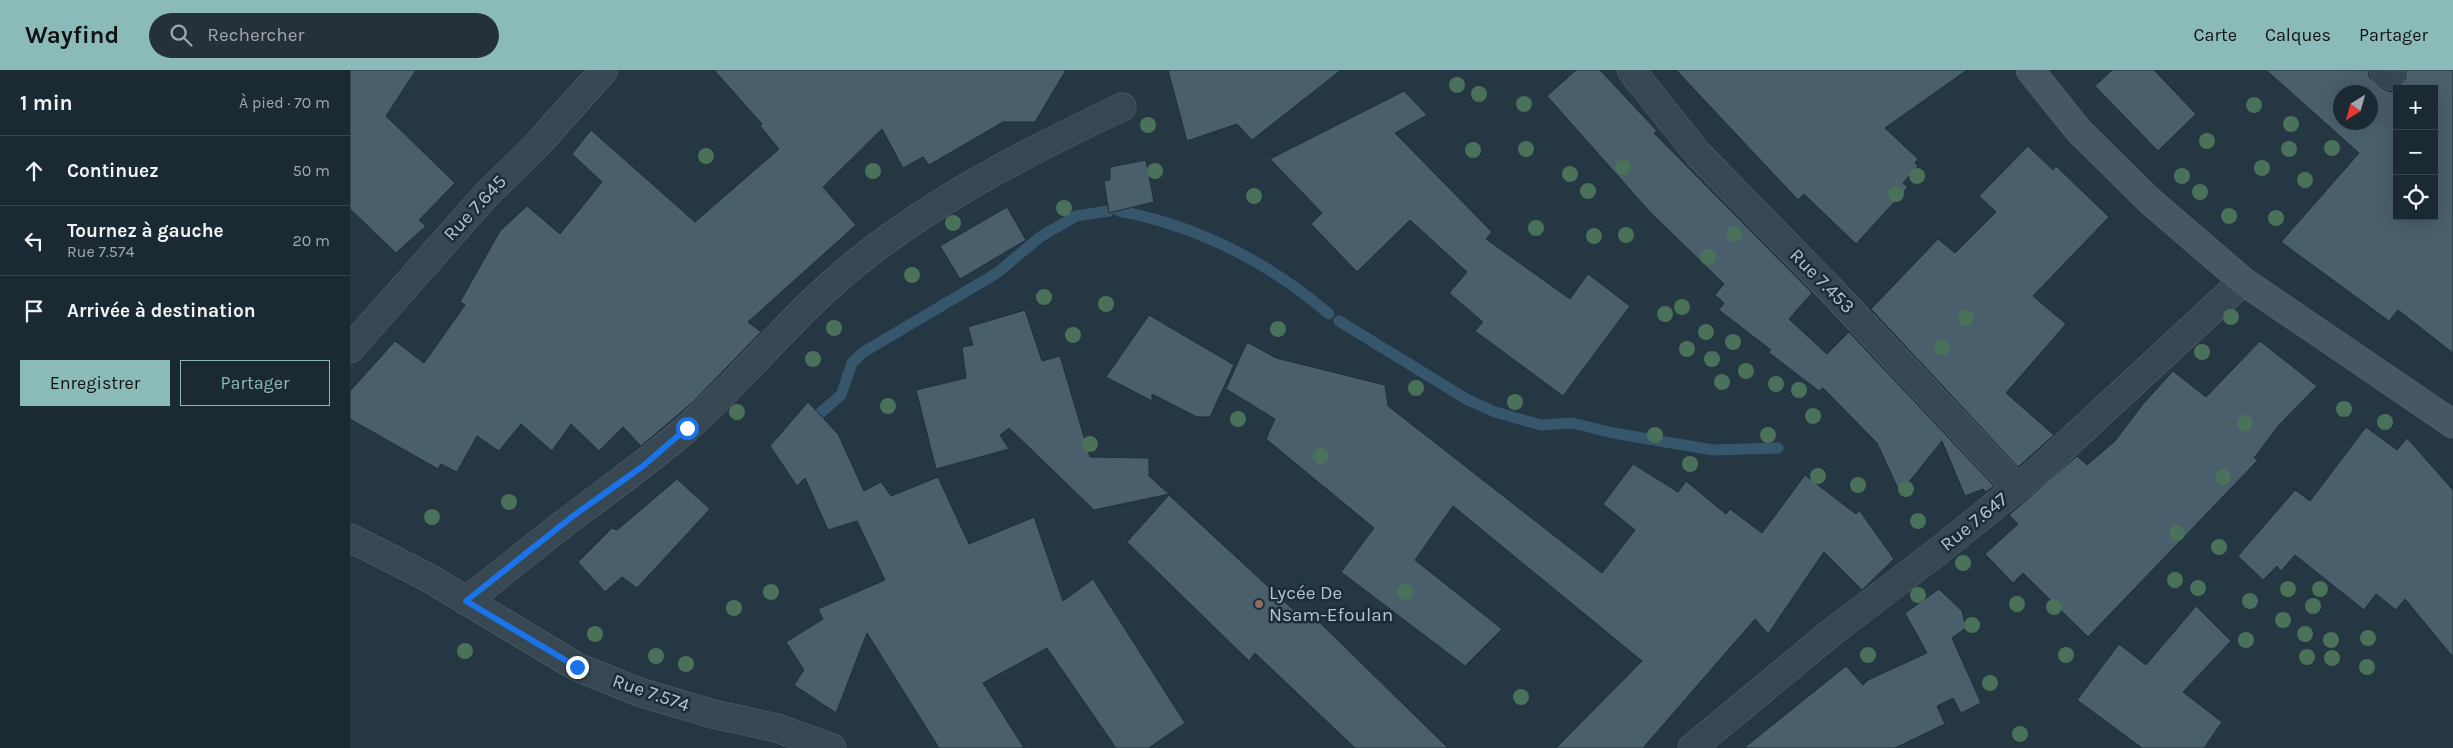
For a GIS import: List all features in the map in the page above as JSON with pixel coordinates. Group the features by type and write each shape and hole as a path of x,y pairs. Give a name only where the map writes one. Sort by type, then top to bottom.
{"street":[{"name":"Rue 7.645","path":"350,349 486,195 538,145 604,70"},
{"name":"Rue 7.453","path":"1631,70 1698,154 1847,306 2017,488"},
{"path":"2030,70 2079,131 2150,201 2243,281 2453,424"},
{"path":"466,601 665,447 752,365 826,289 877,248 942,203 1032,150 1122,106"},
{"name":"Rue 7.647","path":"1692,748 1832,632 1936,553 2040,470 2243,281"},
{"name":"Rue 7.574","path":"350,538 429,578 586,670 639,692 713,714 777,728 832,748"}],"building":[{"path":"350,70 416,70 386,116 455,183 419,220 426,226 396,253 350,209"},
{"path":"714,70 1066,70 1035,122 1003,122 929,165 923,157 903,168 882,129 823,187 856,225 748,322 761,332 693,402 641,446 623,427 599,451 571,424 552,451 521,424 499,451 477,436 457,472 441,464 438,469 350,419 350,391 395,341 424,363 465,305 460,302 500,231 527,206 560,234 602,182 572,154 591,130 695,222 779,149 760,126 762,124"},
{"path":"1168,70 1341,70 1252,140 1237,124 1187,141"},
{"path":"1576,70 1600,70 1657,131 1654,133 1812,293 1789,319 1827,354 1849,332 1994,486 1986,492 1983,489 1965,496 1942,441 1900,493 1877,443 1823,388 1819,391 1768,352 1771,350 1719,310 1724,303 1715,295 1724,284 1650,212 1547,96"},
{"path":"1676,70 1967,70 1885,128 1918,159 1915,163 1918,166 1903,183 1908,187 1856,244 1804,194 1798,200"},
{"path":"2112,70 2154,70 2196,114 2158,151 2095,86"},
{"path":"2266,70 2368,70 2369,77 2382,88 2390,92 2393,91 2393,220 2438,220 2438,85 2402,85 2406,78 2405,70 2453,70 2453,353 2398,310 2389,321 2281,242 2359,153 2333,130 2378,130 2378,85 2333,85 2333,130"},
{"path":"1404,91 1427,115 1395,133 1492,232 1486,239 1570,299 1588,274 1630,306 1563,396 1475,331 1483,322 1449,293 1467,272 1410,220 1357,272 1311,224 1322,213 1270,159"},
{"path":"2028,146 2053,170 2056,166 2109,217 2033,296 2066,324 2006,393 2054,435 2018,467 1871,309 1938,239 1955,253 1996,212 1979,196"},
{"path":"1146,160 1154,202 1109,213 1104,181 1110,180 1110,167"},
{"path":"1007,207 1026,240 960,279 940,246"},
{"path":"1025,310 1042,361 1060,356 1090,457 1149,458 1149,476 1169,494 1094,510 1009,428 1000,435 1009,449 936,469 916,390 966,378 962,347 973,345 968,327"},
{"path":"1149,315 1234,365 1210,417 1197,417 1152,394 1152,401 1106,377"},
{"path":"2260,341 2317,386 2279,425 2254,458 2258,460 2088,637 2023,573 2013,583 1985,554 2018,524 2009,515 2077,456 2087,465 2115,441 2143,404 2173,371 2206,397"},
{"path":"1247,342 1276,358 1385,385 1388,406 1602,573 1635,530 1603,504 1633,464 1678,492 1686,481 1726,514 1730,509 1762,533 1805,475 1856,514 1859,510 1894,559 1862,590 1824,552 1768,634 1755,619 1643,748 1556,748 1642,661 1453,506 1415,560 1502,629 1465,666 1341,572 1374,528 1266,439 1275,419 1226,389"},
{"path":"808,402 838,434 864,491 881,482 891,496 938,477 969,544 1034,517 1063,601 1093,579 1185,723 1149,748 1116,748 1047,648 983,683 1024,748 939,748 867,633 836,713 794,685 804,670 786,642 823,619 818,609 885,580 857,521 828,530 805,478 797,486 770,446"},
{"path":"2366,427 2397,450 2407,438 2453,490 2453,657 2405,599 2396,610 2376,594 2364,610 2295,555 2281,571 2277,566 2263,580 2238,556 2295,490 2310,501"},
{"path":"677,479 710,509 637,588 622,577 605,592 578,562 612,528 617,530"},
{"path":"1169,495 1301,617 1307,610 1448,748 1355,748 1255,653 1249,661 1127,542"},
{"path":"1939,589 1962,611 1966,628 1952,638 1981,703 1961,713 1953,698 1937,706 1945,724 1895,748 1744,748 1846,666 1863,685 1868,680 1927,653 1905,613"},
{"path":"2196,606 2231,641 2183,692 2222,722 2204,748 2142,748 2077,700 2119,644 2146,665"}],"waterway":[{"path":"819,414 841,395 852,363 862,353 997,273 1040,237 1076,216 1109,211"},
{"path":"1119,211 1177,226 1231,249 1282,278 1329,314"},
{"path":"1339,321 1468,400 1495,412 1541,425 1572,423 1613,433 1713,450 1778,448"}],"place":[{"name":"Lycée De Nsam-Efoulan","path":"1259,604"}],"route":[{"path":"577,667 466,601 573,516 643,466 687,428"}]}
